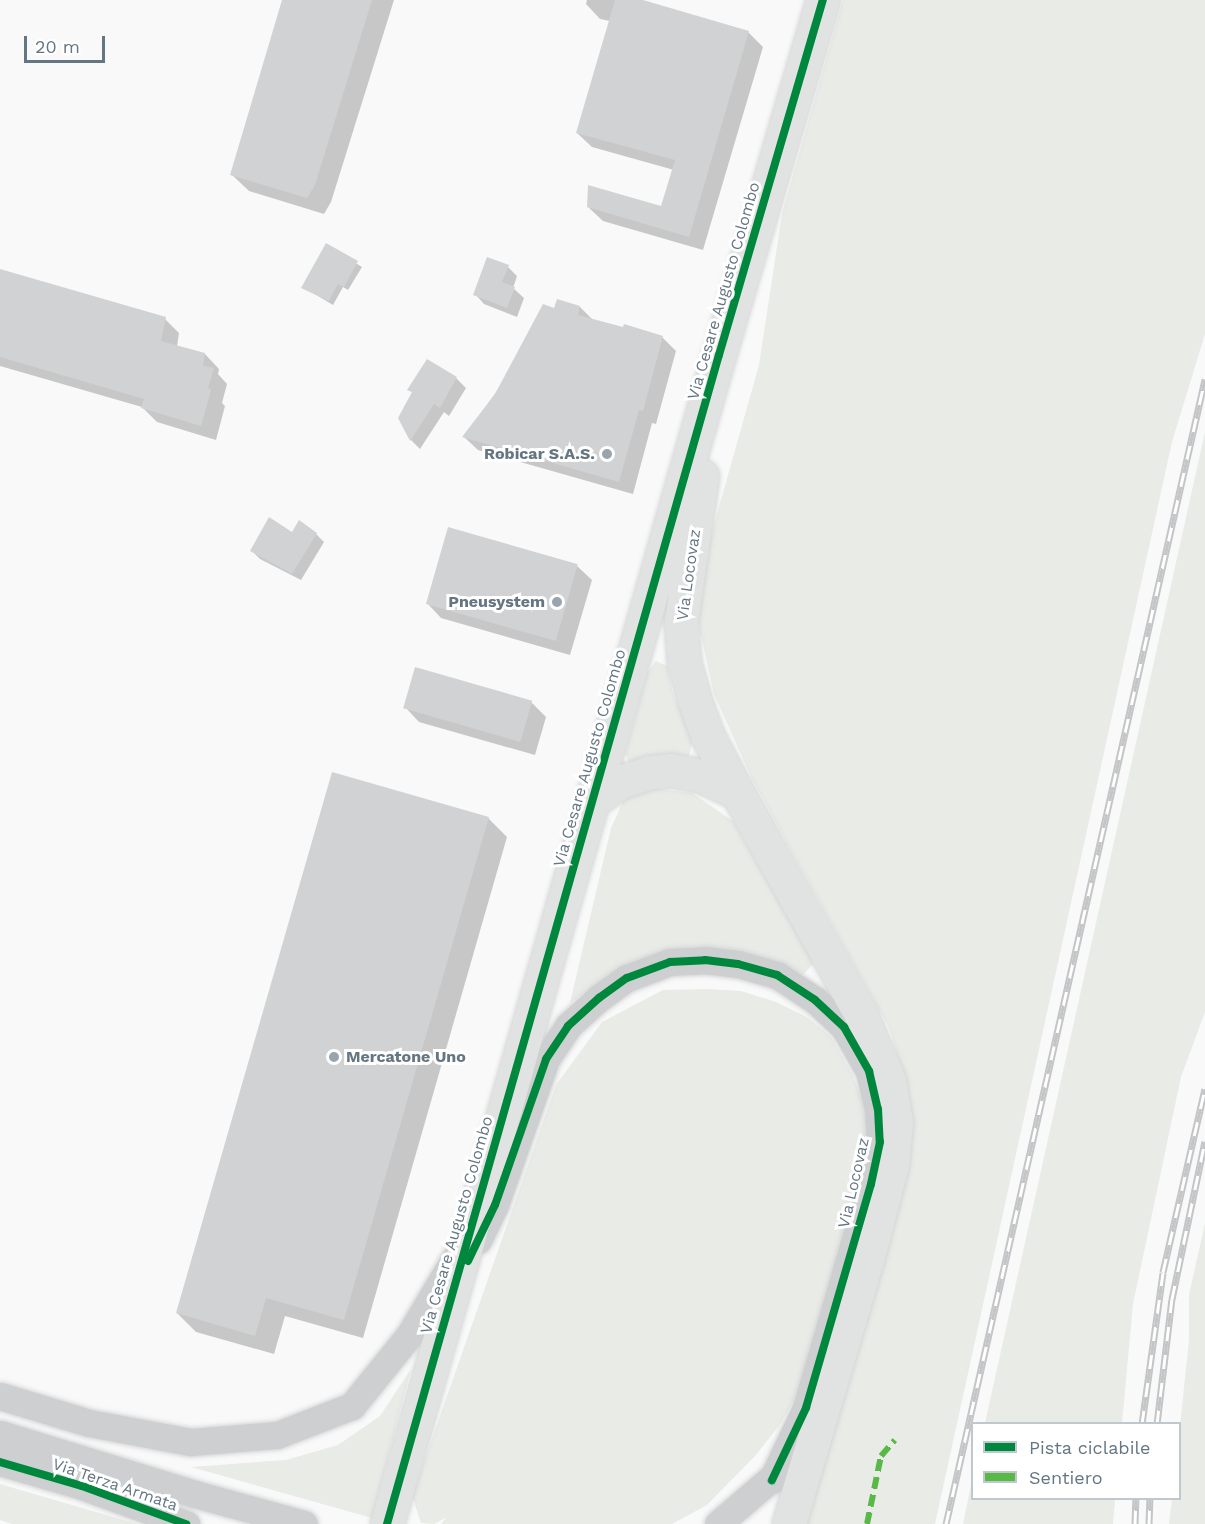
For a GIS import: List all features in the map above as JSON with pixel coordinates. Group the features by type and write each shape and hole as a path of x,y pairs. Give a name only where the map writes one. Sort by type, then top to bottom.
{"main road":[{"name":"Via Cesare Augusto Colombo","path":"389,1517 719,356 823,0"},
{"name":"Via Locovaz","path":"719,356 681,621 684,663 707,735 736,792 861,1016 889,1081 896,1122 892,1165 789,1524"},
{"path":"592,801 620,782 650,771 672,770 702,776 736,792"}],"street":[{"name":"Via Locovaz","path":"452,1293 495,1205 546,1059 568,1026 599,998 627,978 670,962 705,960 738,964 777,975 815,1000 844,1027 858,1049 869,1071 878,1109 880,1142 871,1184 806,1408 772,1480"},
{"path":"0,1396 89,1424 191,1442 277,1435 352,1406 410,1334 467,1239"},
{"path":"718,1524 772,1480 817,1432"},
{"name":"Via Terza Armata","path":"0,1434 195,1494 304,1524"},
{"name":"Via Terza Armata","path":"0,1462 82,1486 186,1524"}],"shaded area":[{"path":"843,0 1205,0 1205,334 1172,442 935,1524 806,1524 891,1231 912,1141 908,1091 889,1028 752,779 714,694 695,608 710,539 759,365 782,214"},
{"path":"1205,432 1205,1012 1181,1077 1133,1304 1122,1422 985,1422"},
{"path":"656,661 667,666 673,693 693,740 688,759 629,762 625,754 647,673"},
{"path":"645,787 692,793 733,821 814,963 802,976 781,966 604,979 570,1003 611,828 625,797"},
{"path":"663,990 741,991 776,1002 807,1017 831,1037 852,1074 864,1104 868,1128 864,1166 799,1392 779,1426 755,1456 707,1505 672,1524 441,1524 447,1517 434,1524 421,1523 412,1496 556,1085 602,1022"},
{"path":"1205,1223 1205,1524 1169,1524 1172,1500 1181,1500 1180,1422 1189,1340 1189,1295"},
{"path":"411,1369 372,1518 191,1467 286,1460 338,1445 380,1416"},
{"path":"0,1484 137,1524 12,1524 0,1520"},
{"path":"971,1485 971,1500 1115,1500 1113,1524 963,1524"}],"building":[{"path":"282,0 372,0 315,185 307,198 230,175"},
{"path":"615,0 643,0 749,31 689,237 587,207 588,185 661,206 675,160 576,133"},
{"path":"326,243 358,261 344,287 338,284 329,301 301,288"},
{"path":"487,257 509,265 502,282 515,287 507,308 473,295"},
{"path":"0,269 166,317 161,341 205,353 203,366 214,368 208,388 211,390 201,426 141,408 144,399 0,357"},
{"path":"557,299 580,306 578,315 623,327 624,324 663,336 643,411 639,410 619,482 462,437 495,394 543,304 554,308"},
{"path":"427,359 457,377 440,408 434,404 410,441 398,418 412,392 407,390"},
{"path":"269,517 292,532 299,520 317,533 292,574 250,551"},
{"path":"448,527 578,564 556,641 426,604"},
{"path":"415,667 532,701 520,742 403,708"},
{"name":"Mercatone Uno","path":"332,772 489,817 344,1320 266,1298 255,1336 176,1313"}],"railway":[{"path":"946,1524 1205,379"},
{"path":"1142,1422 1163,1272 1205,1089"},
{"path":"1157,1422 1172,1299 1205,1141"},
{"path":"1135,1524 1136,1500"},
{"path":"1149,1524 1150,1500"}],"marked path":[{"path":"867,1524 881,1456 895,1440"}],"cycle path":[{"path":"387,1524 719,355 823,0"},
{"path":"468,1261 495,1205 546,1059 568,1026 599,998 627,978 670,962 705,960 738,964 777,975 815,1000 844,1027 869,1071 878,1109 880,1142 871,1184 806,1408 772,1480"},
{"path":"0,1462 82,1486 186,1524"}],"place":[{"name":"Robicar S.A.S.","path":"607,454"},
{"name":"Pneusystem","path":"557,602"},
{"name":"Mercatone Uno","path":"334,1057"}]}
